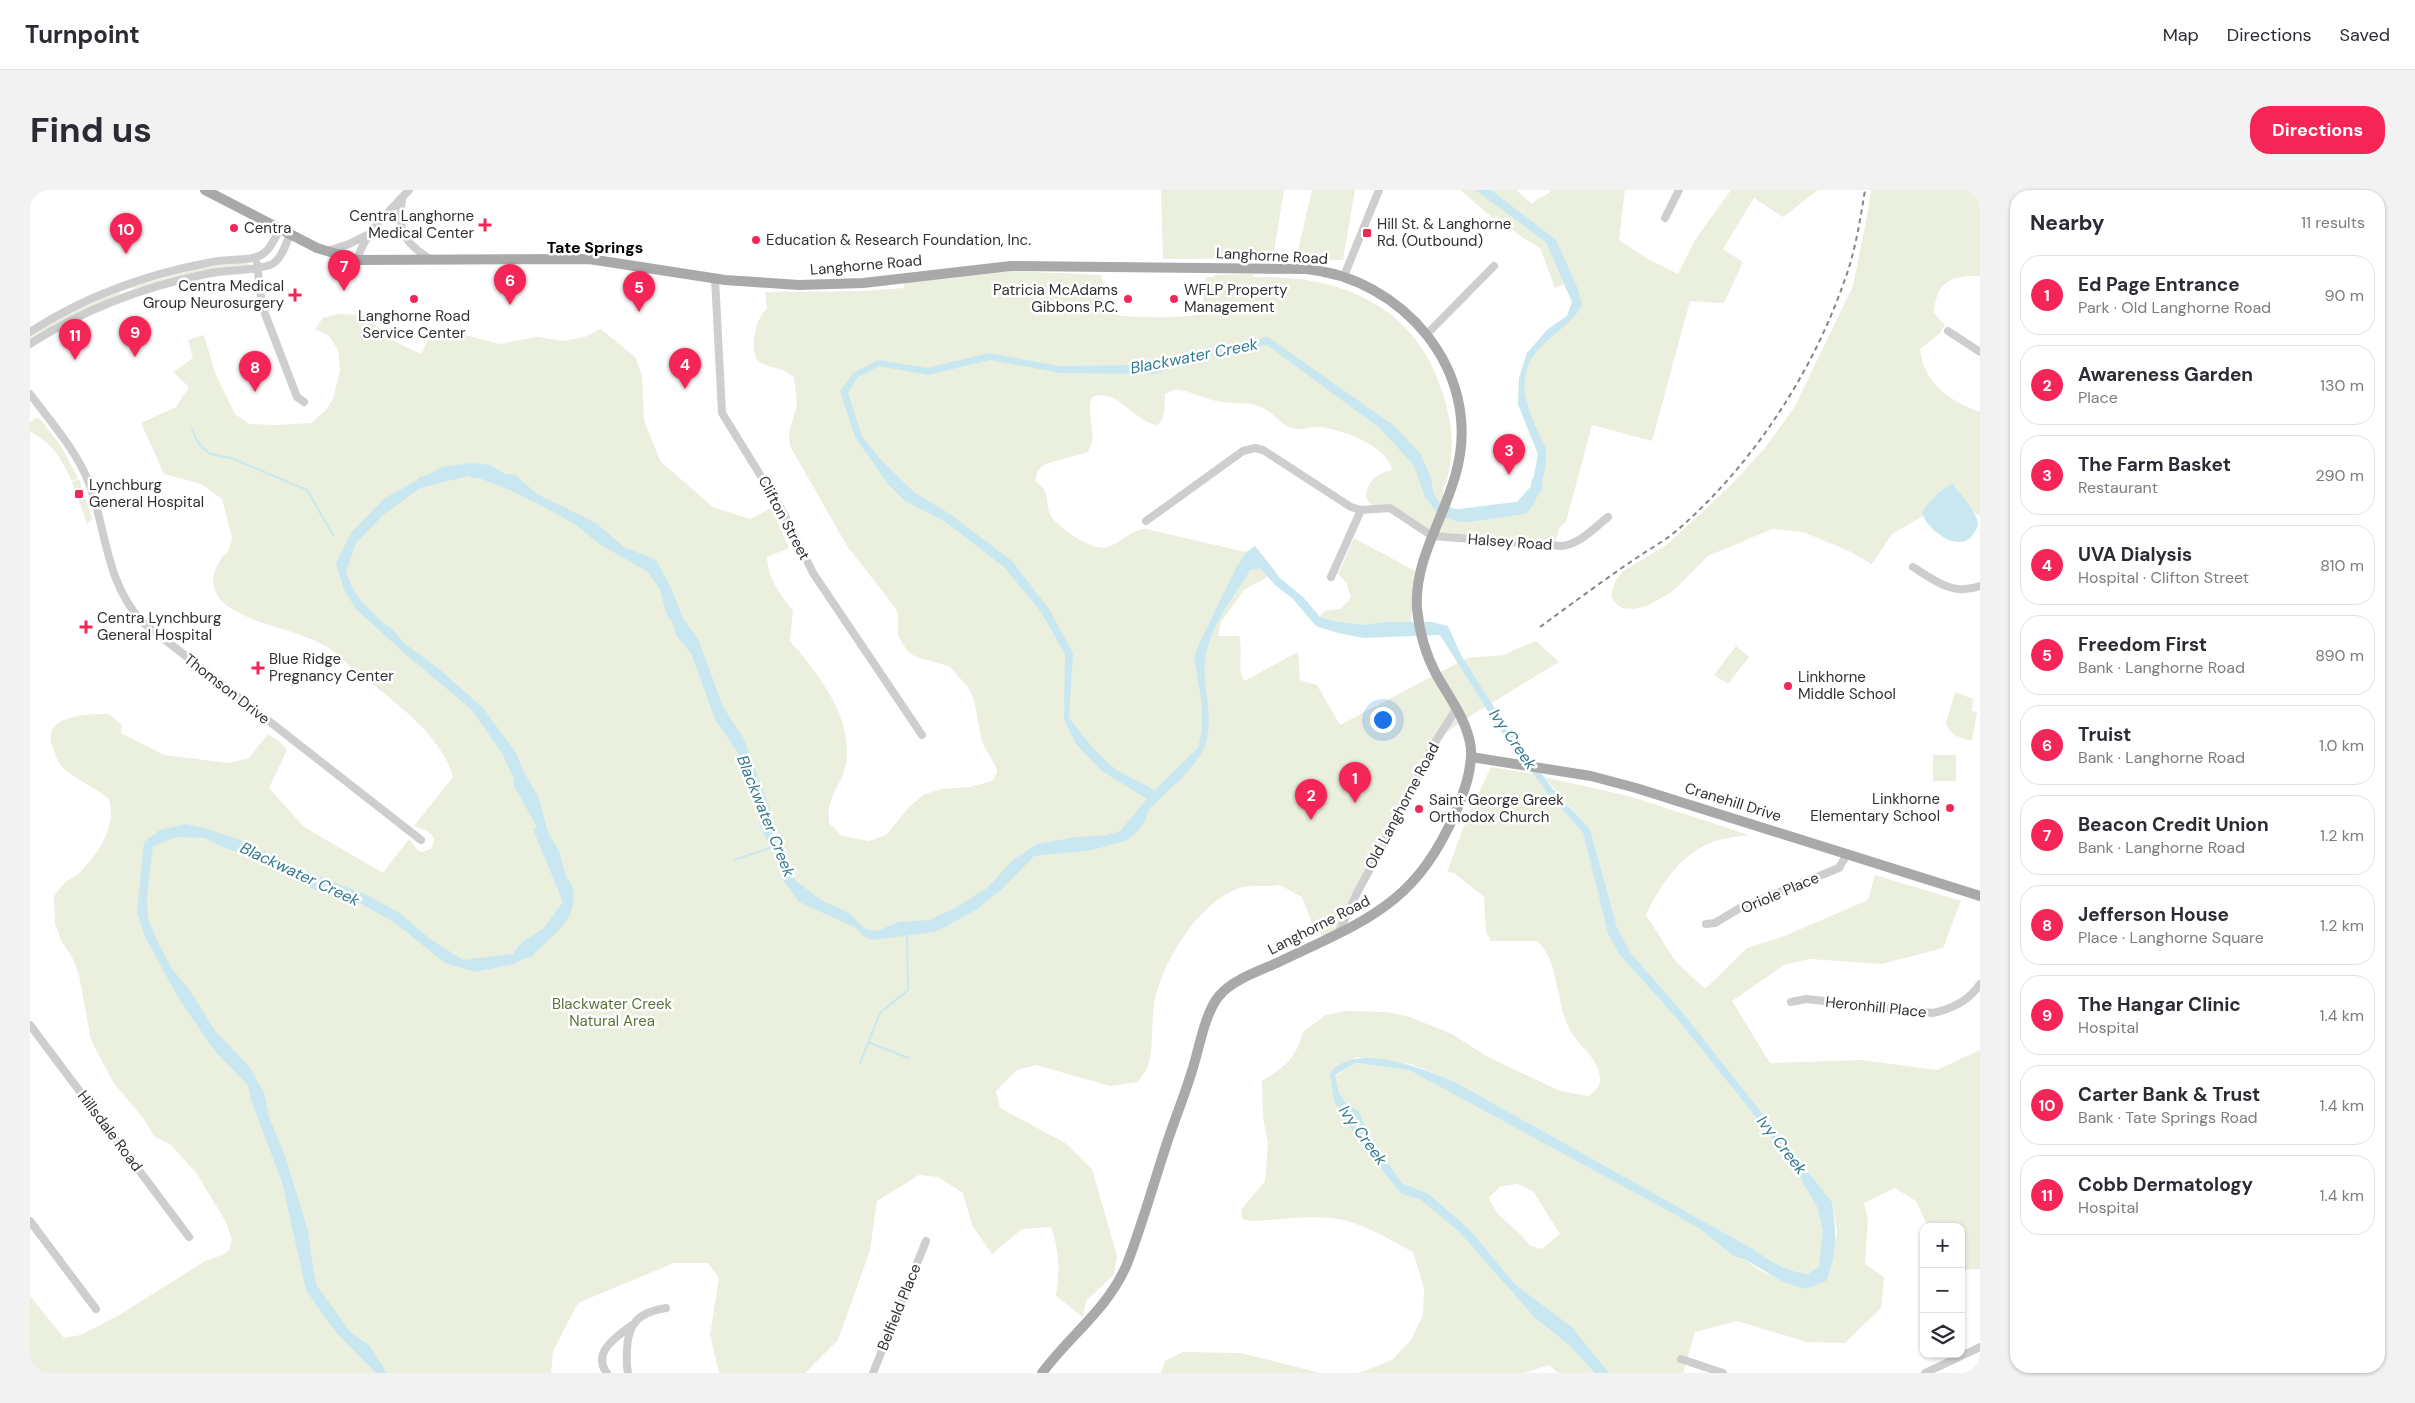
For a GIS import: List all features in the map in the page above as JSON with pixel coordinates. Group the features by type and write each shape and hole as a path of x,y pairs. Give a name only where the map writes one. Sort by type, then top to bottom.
{"main road":[{"name":"Langhorne Road","path":"205,190 327,252 357,260 589,259 715,278 770,284 835,285 1011,266 1306,269 1344,276 1381,292 1410,315 1427,334 1449,376 1457,398 1460,418 1460,445 1458,468 1449,496 1422,560 1417,583 1417,612 1421,637 1434,670 1457,708 1468,737 1471,757 1465,791 1436,851 1416,879 1388,906 1338,934 1227,988 1218,996 1211,1007 1191,1074 1121,1277 1102,1308 1042,1373"},
{"name":"Cranehill Drive","path":"1471,757 1607,780 1645,790 1980,896"}],"street":[{"path":"357,260 360,249 369,234 409,190"},
{"path":"1344,276 1379,190"},
{"path":"1665,218 1679,190"},
{"path":"402,198 401,227 406,238 416,250 432,260"},
{"path":"30,332 57,315 124,285 160,273 209,262 256,258 265,254 280,229"},
{"path":"30,344 54,328 127,294 170,281 214,272 258,268 272,264 281,254 290,234"},
{"path":"327,252 369,234"},
{"path":"256,258 262,306 297,397 304,402"},
{"path":"1427,334 1494,266"},
{"name":"Clifton Street","path":"715,278 722,413 782,512 813,573 922,736"},
{"path":"1948,331 1980,352"},
{"name":"Thomson Drive","path":"30,394 81,465 89,484 111,569 121,594 141,621 421,840"},
{"path":"1146,521 1243,451 1255,448 1263,450 1352,507 1361,510 1390,508 1434,534"},
{"path":"1331,577 1361,510"},
{"name":"Halsey Road","path":"1434,534 1562,546 1569,545 1586,536 1608,517"},
{"path":"1913,567 1948,588 1959,591 1980,586"},
{"name":"Old Langhorne Road","path":"1338,934 1432,747 1457,708"},
{"name":"Oriole Place","path":"1706,924 1715,923 1740,908 1839,868 1847,854"},
{"name":"Heronhill Place","path":"1791,1002 1806,999 1933,1013 1946,1010 1965,1000 1980,984"},
{"name":"Hillsdale Road","path":"30,1025 189,1236"},
{"path":"30,1221 96,1309"},
{"name":"Belfield Place","path":"873,1373 926,1241"},
{"path":"607,1373 602,1359 605,1348 645,1314 666,1308"},
{"path":"628,1373 626,1365 627,1342 632,1325"},
{"path":"1926,1373 1980,1347"},
{"path":"1681,1359 1723,1373"}],"green space":[{"path":"1161,190 1284,190 1273,258 1163,259"},
{"path":"1312,190 1355,190 1343,260 1296,259"},
{"name":"Blackwater Creek Natural Area","path":"1460,190 1516,190 1532,204 1552,190 1625,190 1619,240 1648,259 1678,274 1695,240 1731,190 1818,190 1783,217 1754,198 1723,249 1743,262 1724,303 1690,301 1652,441 1592,425 1566,522 1560,527 1554,545 1432,536 1391,508 1371,505 1366,497 1370,482 1377,476 1392,470 1388,461 1372,446 1350,434 1327,428 1291,428 1266,409 1256,405 1226,403 1175,389 1165,394 1164,415 1157,425 1149,423 1110,397 1101,395 1092,397 1090,411 1092,438 1088,452 1045,464 1038,471 1036,481 1046,492 1048,510 1051,516 1061,527 1076,538 1093,546 1107,547 1135,532 1146,529 1246,552 1255,546 1276,572 1244,590 1221,622 1218,636 1239,636 1241,647 1240,665 1244,681 1298,652 1300,680 1317,685 1340,725 1467,658 1503,655 1536,641 1559,662 1462,721 1436,740 1338,934 1325,940 1320,932 1316,933 1302,897 1280,885 1239,888 1224,895 1196,920 1184,936 1164,971 1154,1005 1150,1059 1147,1068 1138,1082 1110,1086 1036,1065 1017,1070 996,1091 1000,1108 1065,1143 1092,1169 1117,1256 1114,1274 1086,1301 1083,1317 1056,1296 1058,1261 1051,1227 1022,1229 992,1254 972,1225 963,1193 938,1177 919,1175 877,1201 870,1250 838,1340 805,1373 719,1373 710,1335 719,1278 708,1263 674,1263 578,1303 553,1351 551,1373 30,1373 30,1296 64,1338 81,1335 121,1314 205,1261 222,1255 229,1250 232,1240 226,1222 197,1174 171,1145 154,1136 144,1119 113,1082 91,1040 79,975 55,924 54,896 65,883 80,872 100,848 111,819 111,809 109,799 64,769 56,757 52,745 51,735 54,727 70,718 91,714 109,714 122,725 121,733 164,755 229,763 249,758 268,734 279,741 287,750 269,788 304,827 383,873 409,839 418,851 423,852 432,848 434,839 430,833 414,826 453,777 445,758 418,723 332,650 307,637 241,614 225,604 218,596 215,591 213,576 220,560 228,552 232,537 222,499 201,484 164,474 141,423 176,407 189,387 173,372 193,358 188,340 204,335 215,373 235,414 249,424 276,425 311,423 325,411 333,399 340,370 338,350 329,336 315,329 323,318 338,314 364,315 394,341 421,354 427,342 426,331 461,334 499,344 537,337 564,341 585,337 601,329 635,357 642,375 644,421 661,462 713,507 750,519 771,508 789,548 767,557 772,579 793,611 790,641 823,683 840,716 845,733 847,750 845,768 829,806 829,823 842,836 869,841 886,835 910,806 925,794 942,789 970,787 992,781 997,773 997,769 982,742 974,700 968,687 949,666 916,657 908,652 898,636 898,613 894,606 847,546 790,446 789,432 797,405 794,377 761,363 755,356 754,350 757,326 767,308 765,292 864,291 904,288 904,283 1013,271 1101,275 1104,284 1103,307 1108,312 1119,315 1158,317 1203,313 1206,277 1214,277 1214,275 1253,274 1253,277 1284,278 1314,282 1343,289 1369,300 1392,316 1413,336 1429,361 1442,391 1449,415 1452,438 1451,460 1446,484 1443,486 1443,498 1454,510 1472,512 1520,507 1531,494 1538,454 1518,404 1519,378 1527,353 1547,330 1567,316 1572,302 1564,284 1555,288 1540,248 1520,236 1496,216 1494,219"},
{"path":"1871,190 1980,190 1980,276 1960,277 1946,282 1938,294 1934,313 1945,325 1940,333 1920,349 1922,361 1932,381 1958,403 1980,412 1980,516 1972,511 1954,485 1950,486 1940,492 1930,502 1923,516 1892,534 1872,564 1849,551 1803,532 1772,529 1708,556 1673,591 1649,605 1635,609 1622,608 1615,603 1611,595 1615,582 1623,571 1668,544 1730,486 1764,449 1794,408 1853,286"},
{"path":"245,262 251,265 195,273 133,289 132,287 195,269"},
{"path":"119,291 120,294 64,320 30,341 30,337 62,317"},
{"path":"36,418 40,419 61,446 78,478 72,481 56,452 45,441 30,432 30,422"},
{"path":"79,479 92,519 87,524 78,498 81,497 79,492 76,492 72,482"},
{"path":"1354,538 1415,571 1411,622 1357,625 1319,617 1325,611 1340,609 1351,598 1346,582 1338,574"},
{"path":"1736,646 1749,657 1728,684 1714,675"},
{"path":"1955,692 1973,699 1972,711 1977,712 1972,741 1953,734 1946,723"},
{"path":"1933,755 1956,755 1956,781 1933,781"},
{"path":"1491,767 1533,774 1583,833 1608,934 1619,954 1678,1020 1790,1160 1818,1209 1823,1231 1819,1266 1808,1274 1793,1271 1779,1265 1457,1083 1411,1064 1356,1057 1330,1073 1343,1116 1358,1140 1401,1194 1420,1198 1459,1232 1535,1318 1569,1345 1595,1373 1558,1373 1549,1365 1524,1373 1359,1373 1392,1360 1411,1340 1423,1315 1424,1288 1413,1252 1388,1238 1343,1220 1320,1217 1251,1221 1242,1219 1241,1210 1265,1181 1268,1145 1263,1117 1262,1081 1277,1071 1293,1056 1303,1032 1326,1015 1346,1011 1387,1012 1407,1016 1452,1034 1488,1057 1560,1091 1589,1096 1597,1088 1600,1081 1597,1066 1593,1059 1569,1028 1561,1006 1554,971 1544,950 1537,941 1491,941 1486,932 1484,897 1454,873 1447,872 1468,815"},
{"path":"1544,777 1632,797 1749,835 1715,841 1689,855 1664,883 1646,915 1676,962 1705,989 1747,948 1782,937 1868,900 1875,875 1961,901 1943,948 1882,964 1810,959 1784,965 1732,1001 1770,1063 1861,1060 1937,1070 1980,1050 1980,1269 1965,1270 1965,1223 1926,1223 1916,1201 1895,1188 1864,1203 1868,1219 1865,1264 1884,1277 1881,1308 1845,1343 1807,1342 1737,1321 1695,1332 1683,1373 1609,1373 1572,1327 1516,1285 1469,1229 1429,1194 1402,1183 1367,1131 1359,1111 1347,1104 1339,1093 1335,1076 1355,1063 1409,1070 1672,1213 1700,1229 1733,1256 1745,1260 1763,1272 1806,1289 1815,1285 1830,1273 1837,1231 1832,1202 1684,1014 1630,952 1617,927 1590,829","holes":["1517,1184 1533,1191 1560,1234 1542,1249 1530,1246 1502,1218 1489,1197 1501,1186"]},
{"path":"1183,1352 1241,1353 1320,1373 1161,1373 1165,1361"}],"water":[{"name":"Ivy Creek","path":"1475,190 1491,190 1556,240 1578,289 1582,305 1567,323 1541,346 1528,365 1524,386 1525,393 1531,416 1545,447 1546,458 1544,475 1538,495 1530,510 1525,514 1468,522 1456,521 1440,516 1425,497 1414,466 1381,429 1267,345 1212,354 1155,374 1060,373 990,360 928,375 879,366 858,377 848,393 862,436 880,459 915,493 950,514 1012,561 1049,609 1073,653 1069,717 1107,762 1154,791 1198,748 1202,730 1202,704 1194,658 1237,566 1247,552 1255,546 1280,578 1303,597 1320,617 1338,622 1364,625 1387,622 1432,622 1448,626 1461,655 1502,720 1552,788 1590,829 1617,927 1630,952 1684,1014 1832,1202 1835,1242 1833,1261 1826,1281 1806,1289 1783,1282 1746,1260 1733,1256 1700,1229 1672,1213 1409,1070 1356,1063 1335,1075 1339,1093 1347,1104 1359,1111 1367,1131 1402,1183 1429,1194 1469,1229 1516,1285 1572,1327 1609,1373 1595,1373 1569,1345 1535,1318 1459,1232 1420,1199 1401,1194 1358,1140 1343,1116 1334,1100 1330,1073 1342,1063 1356,1059 1373,1058 1410,1065 1457,1083 1779,1265 1793,1271 1808,1274 1819,1266 1823,1231 1818,1209 1790,1160 1678,1020 1619,954 1608,934 1583,833 1546,791 1498,727 1440,635 1364,638 1316,626 1292,598 1275,585 1260,568 1250,570 1223,613 1207,648 1205,673 1209,718 1206,741 1202,752 1184,776 1148,811 1146,819 1138,831 1125,841 1092,850 1034,856 1003,888 976,910 935,932 872,940 862,935 856,928 799,902 783,880 776,857 760,826 755,799 742,759 715,719 691,653 676,635 673,623 666,613 660,589 647,571 599,544 576,525 548,509 510,490 458,470 442,472 383,515 356,543 346,572 351,585 361,601 393,630 404,643 438,668 483,708 516,753 524,772 539,798 548,832 559,851 566,877 572,885 574,901 570,915 560,929 531,957 524,958 514,964 475,972 445,963 395,923 360,903 324,893 299,883 290,873 280,868 223,847 205,838 177,837 153,846 147,897 148,919 172,969 189,989 216,1032 249,1066 264,1093 269,1117 285,1156 308,1231 317,1286 351,1333 369,1345 387,1373 376,1373 334,1330 306,1290 282,1182 251,1100 248,1085 214,1050 178,997 145,937 137,912 144,842 160,830 186,824 244,841 297,868 367,895 401,914 430,939 463,960 513,954 521,943 544,928 563,902 533,829 537,827 514,786 514,779 503,755 472,710 403,652 356,609 344,590 336,563 351,533 385,498 442,467 471,463 490,465 505,474 515,475 537,494 596,523 624,547 656,560 671,588 683,618 699,641 723,707 744,739 771,812 781,849 796,881 821,900 849,913 865,929 877,931 899,922 930,920 957,907 987,888 1013,860 1037,844 1077,837 1107,835 1120,831 1147,799 1102,771 1076,744 1064,719 1065,654 1041,612 1004,567 944,521 905,501 888,484 855,437 840,391 853,373 878,360 927,368 989,353 1059,366 1155,365 1212,348 1268,337 1393,425 1420,453 1431,478 1433,492 1442,507 1489,513 1522,507 1530,498 1538,454 1518,404 1519,378 1527,353 1547,330 1567,316 1572,302 1546,242"},
{"path":"1953,484 1971,508 1978,523 1974,533 1968,539 1961,542 1945,538 1937,533 1930,527 1922,513 1935,496"}],"waterway":[{"path":"192,430 199,444 210,454 231,458 307,490 333,535"},
{"name":"Blackwater Creek","path":"422,482 469,470 476,473"},
{"name":"Blackwater Creek","path":"1463,514 1520,507 1536,489 1537,482"},
{"path":"734,860 772,847"},
{"path":"860,1063 880,1013 908,990 907,935"},
{"path":"868,1042 908,1058"}],"railway":[{"path":"1540,627 1676,531 1708,501 1756,445 1798,382 1831,316 1851,260 1865,190"}],"place":[{"name":"Centra Langhorne Medical Center","path":"485,225"},
{"name":"Centra","path":"234,228"},
{"name":"Hill St. & Langhorne Rd. (Outbound)","path":"1367,233"},
{"name":"Education & Research Foundation, Inc.","path":"756,240"},
{"name":"Carter Bank & Trust","path":"126,254"},
{"name":"Beacon Credit Union","path":"344,291"},
{"name":"Centra Medical Group Neurosurgery","path":"295,295"},
{"name":"Langhorne Road Service Center","path":"414,299"},
{"name":"Patricia McAdams Gibbons P.C.","path":"1128,299"},
{"name":"WFLP Property Management","path":"1174,299"},
{"name":"Truist","path":"510,305"},
{"name":"Freedom First","path":"639,312"},
{"name":"The Hangar Clinic","path":"135,357"},
{"name":"Cobb Dermatology","path":"75,360"},
{"name":"UVA Dialysis","path":"685,389"},
{"name":"Jefferson House","path":"255,392"},
{"name":"The Farm Basket","path":"1509,475"},
{"name":"Lynchburg General Hospital","path":"79,494"},
{"name":"Centra Lynchburg General Hospital","path":"86,627"},
{"name":"Blue Ridge Pregnancy Center","path":"258,668"},
{"name":"Linkhorne Middle School","path":"1788,686"},
{"name":"Ed Page Entrance","path":"1355,803"},
{"name":"Linkhorne Elementary School","path":"1950,808"},
{"name":"Saint George Greek Orthodox Church","path":"1419,809"},
{"name":"Awareness Garden","path":"1311,820"}],"district":[{"name":"Tate Springs","path":"595,247"}]}
